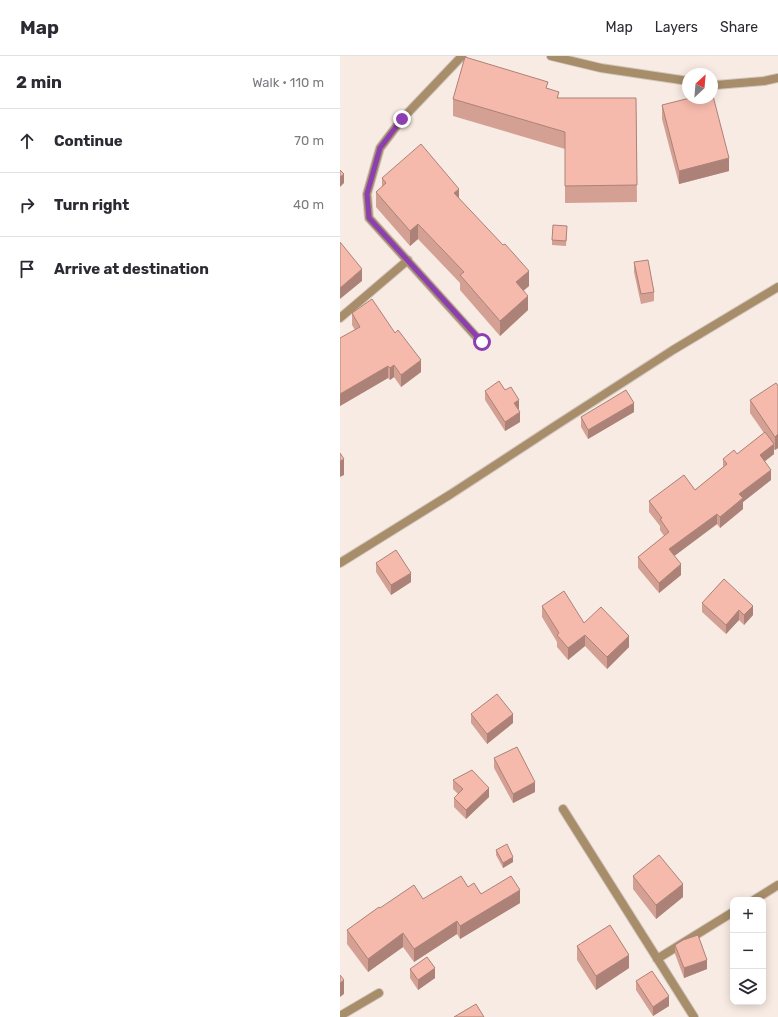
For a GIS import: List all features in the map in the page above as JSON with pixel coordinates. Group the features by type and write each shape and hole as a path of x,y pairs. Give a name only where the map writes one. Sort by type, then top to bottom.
{"street":[{"path":"462,56 402,119 380,148 367,194 369,218 482,342"},
{"path":"551,56 601,68 682,80"},
{"path":"718,85 778,78"},
{"path":"340,318 408,260"},
{"path":"340,563 451,494 672,350 778,287"},
{"path":"563,809 694,1017"},
{"path":"759,897 778,885"},
{"path":"657,958 730,914"},
{"path":"340,1016 379,993"}],"building":[{"path":"465,57 548,82 546,88 559,92 557,98 636,98 637,185 565,186 565,132 453,99"},
{"path":"682,100 682,104 715,104 729,158 679,171 662,105"},
{"path":"421,144 459,189 454,193 503,245 505,244 529,271 516,282 528,296 500,321 460,275 464,272 418,224 410,231 376,192 386,183 382,178"},
{"path":"340,170 344,174 340,177"},
{"path":"553,225 567,226 566,241 552,240"},
{"path":"340,242 362,269 340,288"},
{"path":"648,260 654,292 641,294 634,262"},
{"path":"372,299 395,333 398,330 421,360 401,375 394,365 390,368 388,366 340,394 340,338 360,327 352,313"},
{"path":"499,381 505,390 511,387 519,400 514,403 520,412 505,422 485,391"},
{"path":"776,383 778,386 778,434 775,437 750,400"},
{"path":"626,390 634,403 588,430 581,417"},
{"path":"765,432 774,444 760,455 771,470 739,494 743,498 720,517 717,514 669,549 681,564 659,583 638,557 669,532 660,519 662,518 649,501 684,475 695,490 727,464 723,459 734,450 737,454"},
{"path":"340,453 344,459 340,461"},
{"path":"396,550 411,573 391,585 376,563"},
{"path":"724,579 753,606 744,615 739,610 726,625 702,603"},
{"path":"564,591 584,623 601,607 629,636 607,657 585,635 568,648 557,635 559,633 542,606"},
{"path":"497,694 513,714 487,734 471,714"},
{"path":"517,747 535,782 513,794 494,758"},
{"path":"472,770 489,788 466,810 454,798 463,789 453,780"},
{"path":"507,844 513,857 503,863 496,850"},
{"path":"659,855 683,884 656,905 633,876"},
{"path":"461,876 468,887 474,883 481,894 511,876 520,890 460,926 457,921 414,949 403,933 368,959 347,930 379,907 380,908 414,885 423,899"},
{"path":"610,925 629,955 596,976 577,946"},
{"path":"698,935 707,960 684,968 675,945 683,940"},
{"path":"427,957 435,968 418,980 410,969"},
{"path":"652,971 669,996 653,1007 636,981"},
{"path":"340,975 344,980 340,983"},
{"path":"476,1004 484,1017 454,1017"}],"route":[{"path":"402,119 380,148 367,194 369,218 482,342"}]}
